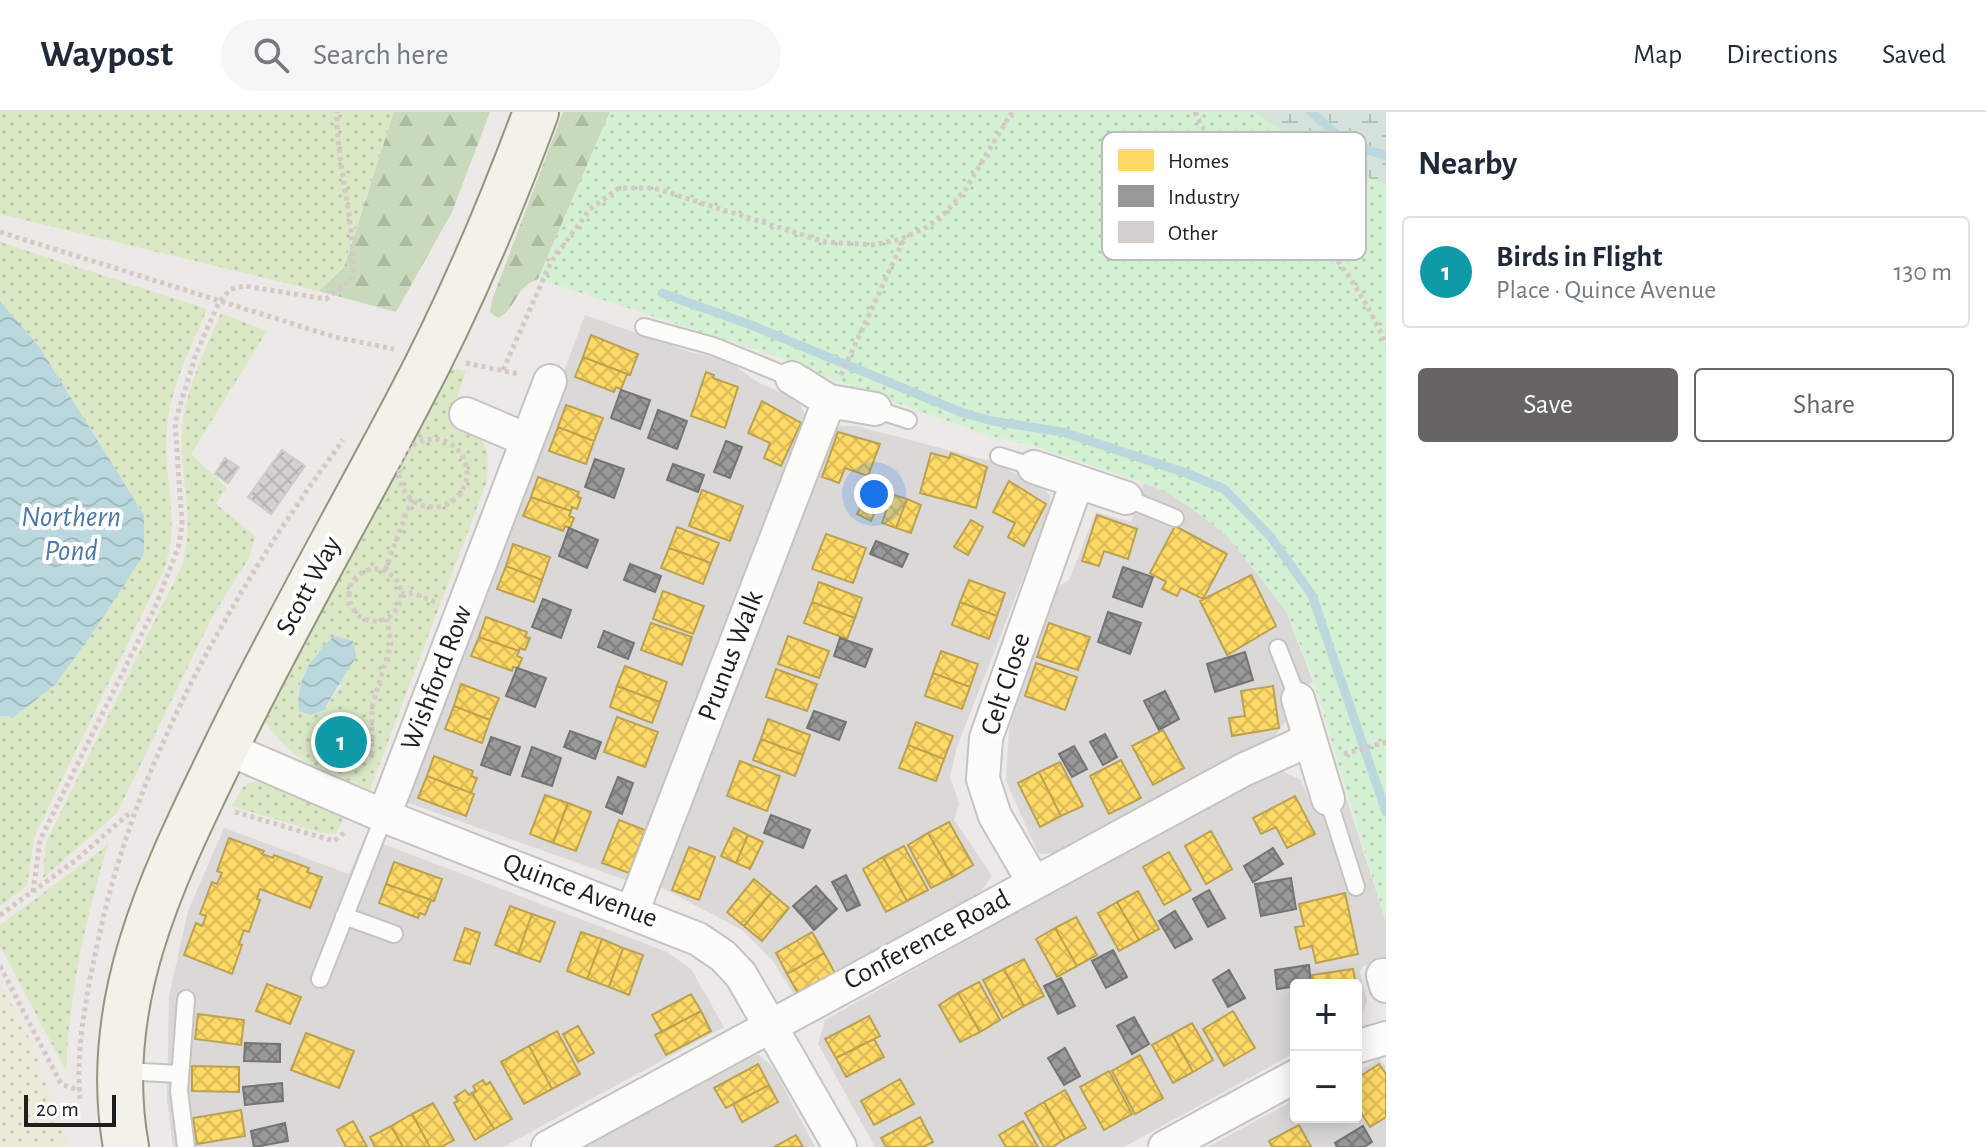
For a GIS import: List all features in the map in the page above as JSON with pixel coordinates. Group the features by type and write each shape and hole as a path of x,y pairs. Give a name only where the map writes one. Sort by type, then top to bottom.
{"street":[{"name":"Scott Way","path":"126,1147 120,1071 108,988 155,899 226,748 439,343 495,219 536,112"},
{"path":"792,378 834,391 875,409"},
{"name":"Wishford Row","path":"370,810 550,381"},
{"name":"Prunus Walk","path":"633,910 834,391"},
{"path":"466,414 527,440"},
{"path":"1034,467 1126,498"},
{"name":"Celt Close","path":"1034,883 995,816 983,779 986,738 1077,482"},
{"path":"1298,699 1328,799"},
{"name":"Conference Road","path":"548,1147 1243,770 1309,740"},
{"name":"Quince Avenue","path":"226,748 370,810 633,910 698,939 723,956 741,975 840,1147"},
{"path":"1362,1045 1386,1038"},
{"path":"1165,1147 1290,1079"}],"lane":[{"path":"644,327 725,351 792,378"},
{"path":"875,409 908,420"},
{"path":"999,456 1034,467"},
{"path":"1126,498 1175,518"},
{"path":"1278,648 1298,699"},
{"path":"1328,799 1356,887"},
{"name":"Wishford Row","path":"320,979 344,916 370,810"},
{"path":"344,916 394,934"},
{"path":"186,999 180,1074 186,1147"},
{"path":"120,1071 180,1074"}],"path":[{"path":"33,892 40,840 156,605 179,545 182,524 175,422 191,368 219,302 231,289 245,286 326,299 352,279 354,257 337,141 337,112"},
{"path":"503,370 551,262 590,209 619,188 654,188 825,242 873,245 904,238 927,227 965,190 1012,112"},
{"path":"1195,112 1209,132"},
{"path":"0,232 335,337 403,350 396,362"},
{"path":"834,391 904,238"},
{"path":"1337,260 1363,299 1386,344"},
{"path":"0,915 133,811 179,705 225,617 260,559 350,430"},
{"path":"432,438 454,445 467,464 468,476 458,496 439,506 428,506 412,499 399,477 400,466 411,447 432,438"},
{"path":"385,570 412,499"},
{"path":"385,570 398,582 401,594 399,607 387,619 378,622 361,618 348,596 359,574 385,570"},
{"path":"228,809 334,841 370,810 372,707 391,643 387,619"},
{"path":"1349,752 1386,742"},
{"path":"0,966 61,1084 80,1091"}],"shaded area":[{"path":"585,315 690,352 727,360 759,383 798,400 806,417 633,877 626,880 403,801"},
{"path":"840,426 856,426 994,462 1045,489 1050,496 1049,511 957,747 950,777 959,803 954,820 991,874 990,879 982,890 855,967 795,996 772,960 742,930 661,887 823,455 833,431"},
{"path":"1144,483 1167,492 1194,510 1227,536 1256,568 1286,611 1313,682 1282,696 1287,719 1275,736 1056,853 1038,853 1006,781 1009,730 1056,588 1069,580 1096,512 1131,522"},
{"path":"1278,769 1301,780 1313,809 1347,800 1386,922 1386,961 1363,966 1362,979 1290,979 1290,1055 1124,1147 875,1147 818,1044 825,1020 1267,772"},
{"path":"224,828 349,874 365,837 667,952 691,969 724,1027 503,1147 173,1147 167,1100 169,996 188,911"},
{"path":"1362,980 1367,1001 1362,1015"},
{"path":"752,1055 760,1055 774,1069 815,1147 581,1147"},
{"path":"1379,1058 1386,1067 1386,1147 1208,1147 1290,1102 1290,1123 1362,1123 1362,1070"}],"green space":[{"path":"0,112 394,112 343,267 319,291 0,214"},
{"path":"394,112 490,112 452,212 396,312 319,291 344,267"},
{"path":"563,112 610,112 538,279 524,287 509,309 498,318 490,312 492,300"},
{"path":"610,112 1255,112 1284,132 1102,132 1102,260 1366,260 1366,177 1386,184 1386,922 1309,666 1286,611 1227,536 1194,510 1167,492 1144,483 1030,445 990,436 857,389 786,359 538,279"},
{"path":"1180,112 1386,112 1386,414 1281,260 1366,260 1366,132 1194,132"},
{"path":"0,242 207,309 183,366 169,411 166,444 171,530 165,567 34,837 27,886 0,906 0,716 14,717 144,553 144,515 40,348 0,301"},
{"path":"221,313 267,331 191,454 227,488 216,504 255,536 249,558 212,617 117,813 43,878 46,843 182,565 187,530 182,448 184,415 197,370"},
{"path":"441,366 466,371 451,415 483,442 488,459 486,484 370,789 310,764 286,747 264,720","holes":["318,650 341,686 323,711 310,715 297,695 303,676"]},
{"path":"252,782 275,784 346,812 336,834 321,833 232,806 243,787"},
{"path":"108,845 80,957 66,1071 0,946 0,925"},
{"path":"0,982 33,1045 69,1147 0,1147"}],"water":[{"name":"Northern Pond","path":"0,301 40,348 144,515 144,554 56,684 14,717 0,716"},
{"path":"334,636 353,641 356,657 323,711 310,715 299,711 300,689 307,669"}],"building: Homes":[{"path":"591,335 638,354 630,375 583,357"},
{"path":"583,357 627,374 621,389 616,387 614,392 575,377"},
{"path":"706,372 714,375 713,378 738,387 725,428 691,416"},
{"path":"762,401 801,423 781,466 764,458 770,443 748,433"},
{"path":"566,405 603,418 594,441 558,427"},
{"path":"558,427 594,441 586,464 549,451"},
{"path":"838,432 880,444 868,476 845,468 839,483 822,477"},
{"path":"931,453 949,458 951,453 987,467 976,508 920,493"},
{"path":"538,477 579,492 577,496 581,498 577,509 572,507 571,511 531,497"},
{"path":"1009,481 1046,504 1024,546 1008,537 1015,523 993,512"},
{"path":"871,486 884,492 871,521 857,514"},
{"path":"702,490 743,506 730,541 689,526"},
{"path":"892,494 907,499 896,528 882,523"},
{"path":"531,497 571,511 569,516 574,518 570,528 565,526 563,531 523,516"},
{"path":"907,499 921,505 911,533 896,528"},
{"path":"1097,515 1137,529 1128,559 1104,551 1099,566 1082,561"},
{"path":"971,520 983,527 968,555 954,547"},
{"path":"1175,526 1227,554 1203,599 1181,588 1177,596 1162,589 1166,582 1150,573"},
{"path":"677,527 719,543 711,563 669,548"},
{"path":"826,534 866,548 853,583 812,569"},
{"path":"513,544 550,557 542,580 506,566"},
{"path":"669,548 711,563 703,584 661,568"},
{"path":"506,566 542,580 534,602 497,589"},
{"path":"1251,575 1276,626 1227,655 1200,601"},
{"path":"969,580 1005,593 997,616 960,602"},
{"path":"819,582 862,598 855,618 812,602"},
{"path":"663,591 704,606 693,634 653,619"},
{"path":"812,602 855,618 847,639 804,623"},
{"path":"960,602 997,616 989,639 952,625"},
{"path":"486,617 527,632 525,637 530,638 525,650 520,648 519,651 479,637"},
{"path":"651,623 692,637 682,665 641,650"},
{"path":"1049,623 1090,637 1078,670 1037,657"},
{"path":"788,636 829,651 819,678 778,664"},
{"path":"479,637 519,651 517,656 522,658 518,668 513,667 512,671 471,656"},
{"path":"941,651 978,664 970,687 933,673"},
{"path":"1036,663 1077,677 1065,710 1025,696"},
{"path":"625,666 667,682 660,702 617,686"},
{"path":"776,669 817,684 807,711 766,697"},
{"path":"933,673 970,687 962,709 925,696"},
{"path":"461,684 499,698 490,720 454,706"},
{"path":"617,686 660,702 652,723 610,707"},
{"path":"1273,686 1279,728 1232,736 1229,718 1245,716 1241,691"},
{"path":"454,706 490,720 482,743 445,729"},
{"path":"617,717 658,732 645,767 604,752"},
{"path":"768,719 810,735 803,755 761,739"},
{"path":"916,722 953,736 944,759 908,745"},
{"path":"1163,730 1184,768 1153,785 1132,746"},
{"path":"761,739 803,755 795,776 753,760"},
{"path":"908,745 944,759 936,781 899,768"},
{"path":"434,756 473,771 471,776 477,778 471,793 427,776"},
{"path":"1121,760 1141,798 1109,814 1090,776"},
{"path":"740,761 780,776 767,811 727,796"},
{"path":"1060,762 1083,806 1061,816 1039,772"},
{"path":"1039,772 1061,816 1040,827 1018,783"},
{"path":"427,776 474,794 466,816 418,798"},
{"path":"545,795 568,803 553,843 530,834"},
{"path":"1295,796 1315,834 1287,848 1276,827 1261,834 1253,818"},
{"path":"568,803 591,812 576,851 553,843"},
{"path":"619,820 645,830 629,873 602,863"},
{"path":"949,822 973,865 953,877 928,833"},
{"path":"734,828 748,835 736,863 721,856"},
{"path":"1211,831 1232,869 1206,884 1185,846"},
{"path":"928,833 953,877 931,888 908,845"},
{"path":"748,835 763,842 750,869 736,863"},
{"path":"229,838 264,851 262,854 273,858 274,855 309,868 307,872 322,877 310,908 260,889 257,899 260,900 249,932 244,930 232,974 184,955 196,923 202,926 206,916 200,914 212,882 217,884 222,873 217,871"},
{"path":"904,846 928,890 907,901 883,857"},
{"path":"689,847 715,857 699,900 672,890"},
{"path":"1169,852 1191,890 1164,905 1143,867"},
{"path":"883,857 907,901 886,912 863,869"},
{"path":"394,862 442,879 434,901 386,884"},
{"path":"754,879 771,893 744,926 727,912"},
{"path":"386,884 431,900 425,915 420,913 418,918 379,903"},
{"path":"1138,891 1159,929 1139,940 1117,902"},
{"path":"771,893 789,908 762,941 744,926"},
{"path":"1345,893 1358,954 1316,963 1312,946 1300,949 1295,927 1304,926 1299,904"},
{"path":"1117,902 1139,940 1119,951 1098,913"},
{"path":"510,906 532,914 518,954 495,945"},
{"path":"532,914 555,922 540,962 518,954"},
{"path":"1076,917 1097,955 1077,966 1055,928"},
{"path":"465,928 480,933 470,964 454,960"},
{"path":"1055,928 1077,966 1057,977 1036,939"},
{"path":"581,932 602,939 587,979 567,971"},
{"path":"812,932 824,953 787,974 776,953"},
{"path":"602,939 623,948 609,987 587,979"},
{"path":"623,948 643,955 629,995 609,987"},
{"path":"824,953 836,975 799,995 787,974"},
{"path":"1024,959 1044,996 1024,1006 1004,969"},
{"path":"1004,969 1024,1006 1003,1018 983,980"},
{"path":"1353,969 1355,979 1313,979 1312,975"},
{"path":"979,982 1000,1020 980,1032 958,993"},
{"path":"267,984 301,997 290,1024 256,1011"},
{"path":"958,993 980,1032 960,1042 939,1005"},
{"path":"691,994 701,1011 662,1032 652,1015"},
{"path":"701,1011 711,1031 666,1055 655,1035"},
{"path":"1233,1011 1255,1048 1224,1066 1203,1029"},
{"path":"198,1014 244,1020 241,1045 195,1039"},
{"path":"869,1016 880,1036 836,1058 825,1039"},
{"path":"1192,1023 1213,1060 1193,1072 1172,1034"},
{"path":"578,1026 594,1053 578,1062 563,1034"},
{"path":"557,1031 580,1074 552,1089 529,1046"},
{"path":"306,1033 354,1051 339,1088 291,1070"},
{"path":"1172,1034 1193,1072 1173,1083 1152,1045"},
{"path":"874,1039 884,1057 846,1077 836,1058"},
{"path":"529,1046 552,1089 524,1104 501,1062"},
{"path":"1140,1055 1163,1098 1135,1114 1112,1071"},
{"path":"758,1064 769,1085 726,1108 714,1088"},
{"path":"1379,1064 1386,1074 1386,1117 1370,1127 1362,1114 1362,1075"},
{"path":"192,1066 239,1067 239,1092 192,1091"},
{"path":"1109,1071 1132,1114 1104,1130 1080,1087"},
{"path":"900,1079 914,1104 874,1125 861,1101"},
{"path":"483,1080 486,1085 490,1082 512,1119 494,1129 472,1093 476,1091 473,1086"},
{"path":"769,1085 778,1102 742,1122 733,1104"},
{"path":"465,1090 469,1095 472,1093 494,1129 475,1140 454,1103 458,1101 455,1097"},
{"path":"1065,1090 1086,1128 1065,1139 1044,1102"},
{"path":"1044,1102 1065,1139 1052,1147 1044,1147 1025,1113"},
{"path":"433,1103 454,1140 441,1147 430,1147 412,1114"},
{"path":"241,1110 245,1136 197,1144 193,1118"},
{"path":"412,1114 430,1147 403,1147 391,1126"},
{"path":"920,1117 933,1142 923,1147 886,1147 881,1138"},
{"path":"353,1121 367,1147 346,1147 337,1130"},
{"path":"1023,1121 1038,1147 1006,1147 999,1135"},
{"path":"1299,1125 1311,1147 1272,1147 1269,1141"},
{"path":"391,1126 403,1147 375,1147 370,1137"},
{"path":"796,1135 803,1147 774,1147"}],"building: Industry":[{"path":"621,390 650,400 640,429 611,418"},
{"path":"658,410 687,421 677,449 648,438"},
{"path":"726,441 742,447 730,478 714,472"},
{"path":"595,459 624,469 614,498 585,487"},
{"path":"673,464 704,475 698,492 667,480"},
{"path":"569,528 598,540 587,568 559,556"},
{"path":"876,541 908,554 902,567 870,554"},
{"path":"630,564 661,576 655,592 624,580"},
{"path":"1123,567 1153,577 1142,607 1113,597"},
{"path":"543,599 571,610 561,638 532,627"},
{"path":"1108,612 1141,623 1130,654 1098,642"},
{"path":"604,631 634,643 628,659 598,647"},
{"path":"840,638 872,649 865,667 834,656"},
{"path":"1245,652 1253,680 1215,692 1207,664"},
{"path":"517,668 546,678 535,707 506,696"},
{"path":"1165,691 1179,719 1159,730 1144,701"},
{"path":"814,711 846,722 839,740 807,728"},
{"path":"570,731 601,742 595,759 564,747"},
{"path":"1105,734 1117,757 1103,765 1090,742"},
{"path":"491,737 520,747 510,775 481,765"},
{"path":"1074,746 1087,769 1072,777 1059,754"},
{"path":"532,747 561,758 552,786 522,776"},
{"path":"618,777 633,783 622,814 606,807"},
{"path":"771,815 810,830 803,848 764,833"},
{"path":"1273,848 1283,864 1253,882 1244,866"},
{"path":"846,875 860,905 847,911 832,882"},
{"path":"1291,878 1296,909 1261,916 1255,884"},
{"path":"816,886 826,897 804,918 793,906"},
{"path":"1209,890 1225,918 1208,927 1193,899"},
{"path":"826,897 837,909 814,930 804,918"},
{"path":"1175,911 1192,939 1175,948 1159,921"},
{"path":"1113,950 1127,977 1106,988 1092,961"},
{"path":"1309,965 1310,979 1290,979 1290,987 1277,989 1275,970"},
{"path":"1229,970 1245,998 1228,1007 1213,980"},
{"path":"1061,978 1075,1006 1058,1014 1044,986"},
{"path":"1134,1017 1149,1044 1132,1054 1117,1026"},
{"path":"245,1043 280,1044 280,1062 244,1061"},
{"path":"1065,1048 1080,1076 1064,1085 1048,1058"},
{"path":"282,1083 283,1101 245,1105 243,1087"},
{"path":"285,1123 288,1141 254,1147 251,1131"},
{"path":"1363,1126 1372,1142 1364,1147 1337,1147 1335,1143"}],"building: Other":[{"path":"282,450 305,466 271,514 248,497"},
{"path":"225,458 239,467 228,483 215,474"}],"waterway":[{"path":"1311,112 1334,132"},
{"path":"1366,150 1386,155"},
{"path":"662,293 751,325 963,413 992,421 1063,432 1186,473 1224,489 1270,536 1312,595 1386,812"}],"place":[{"name":"Birds in Flight","path":"341,742"}]}
